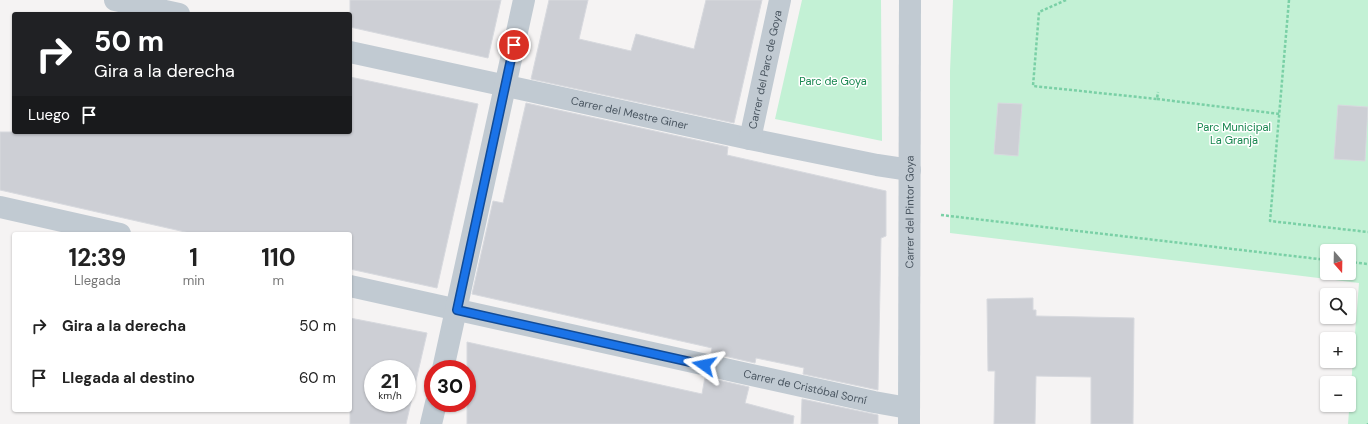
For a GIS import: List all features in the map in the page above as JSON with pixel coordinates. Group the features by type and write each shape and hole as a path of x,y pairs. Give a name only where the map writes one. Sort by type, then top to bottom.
{"street":[{"path":"115,0 170,12"},
{"path":"445,360 524,0"},
{"name":"Carrer del Parc de Goya","path":"750,139 780,0"},
{"name":"Carrer del Pintor Goya","path":"909,416 910,0"},
{"name":"Carrer del Mestre Giner","path":"352,52 750,139 910,170"},
{"path":"0,207 111,232"},
{"name":"Carrer de Cristóbal Sorní","path":"352,286 874,402 909,416"},
{"path":"431,424 434,412"}],"path":[{"path":"1066,0 1039,12 1033,86 1280,114"},
{"path":"1289,0 1270,222 1368,232"},
{"path":"1157,99 1158,92"},
{"path":"941,215 1320,259"},
{"path":"1356,263 1368,264"}],"green space":[{"name":"Parc de Goya","path":"802,0 881,0 882,141 775,119"},
{"name":"Parc Municipal La Granja","path":"953,0 1368,0 1368,424 1348,424 1349,412 1356,412 1356,376 1352,376 1352,368 1356,368 1355,332 1359,283 1334,280 1356,280 1356,244 1320,244 1320,278 950,233 950,71"}],"building":[{"path":"350,0 501,0 488,58 352,27 352,12 350,12"},
{"path":"549,0 588,0 579,39 631,51 636,34 694,49 706,0 762,0 734,123 531,79"},
{"path":"352,77 478,104 437,288 352,269 352,232 185,232 0,190 0,132 12,132 12,134 352,134"},
{"path":"526,103 728,147 727,155 886,191 886,236 881,238 878,390 803,374 804,368 756,358 755,363 711,353 712,348 472,294 493,201 503,203"},
{"path":"998,103 1022,104 1018,156 994,154"},
{"path":"1338,105 1368,107 1365,161 1334,159"},
{"path":"1033,298 1033,310 1036,310 1036,316 1134,318 1133,424 1091,424 1091,377 1036,376 1035,424 994,424 995,371 988,371 987,299"},
{"path":"352,318 427,333 416,381 416,360 364,360 364,412 409,412 406,424 350,424 350,412 352,412"},
{"path":"467,342 702,394 705,377 749,387 745,403 794,416 793,424 467,424 467,412 476,412 476,360 467,360"},
{"path":"802,399 878,415 878,424 801,424"}],"route":[{"path":"514,45 457,310 704,365"}]}
